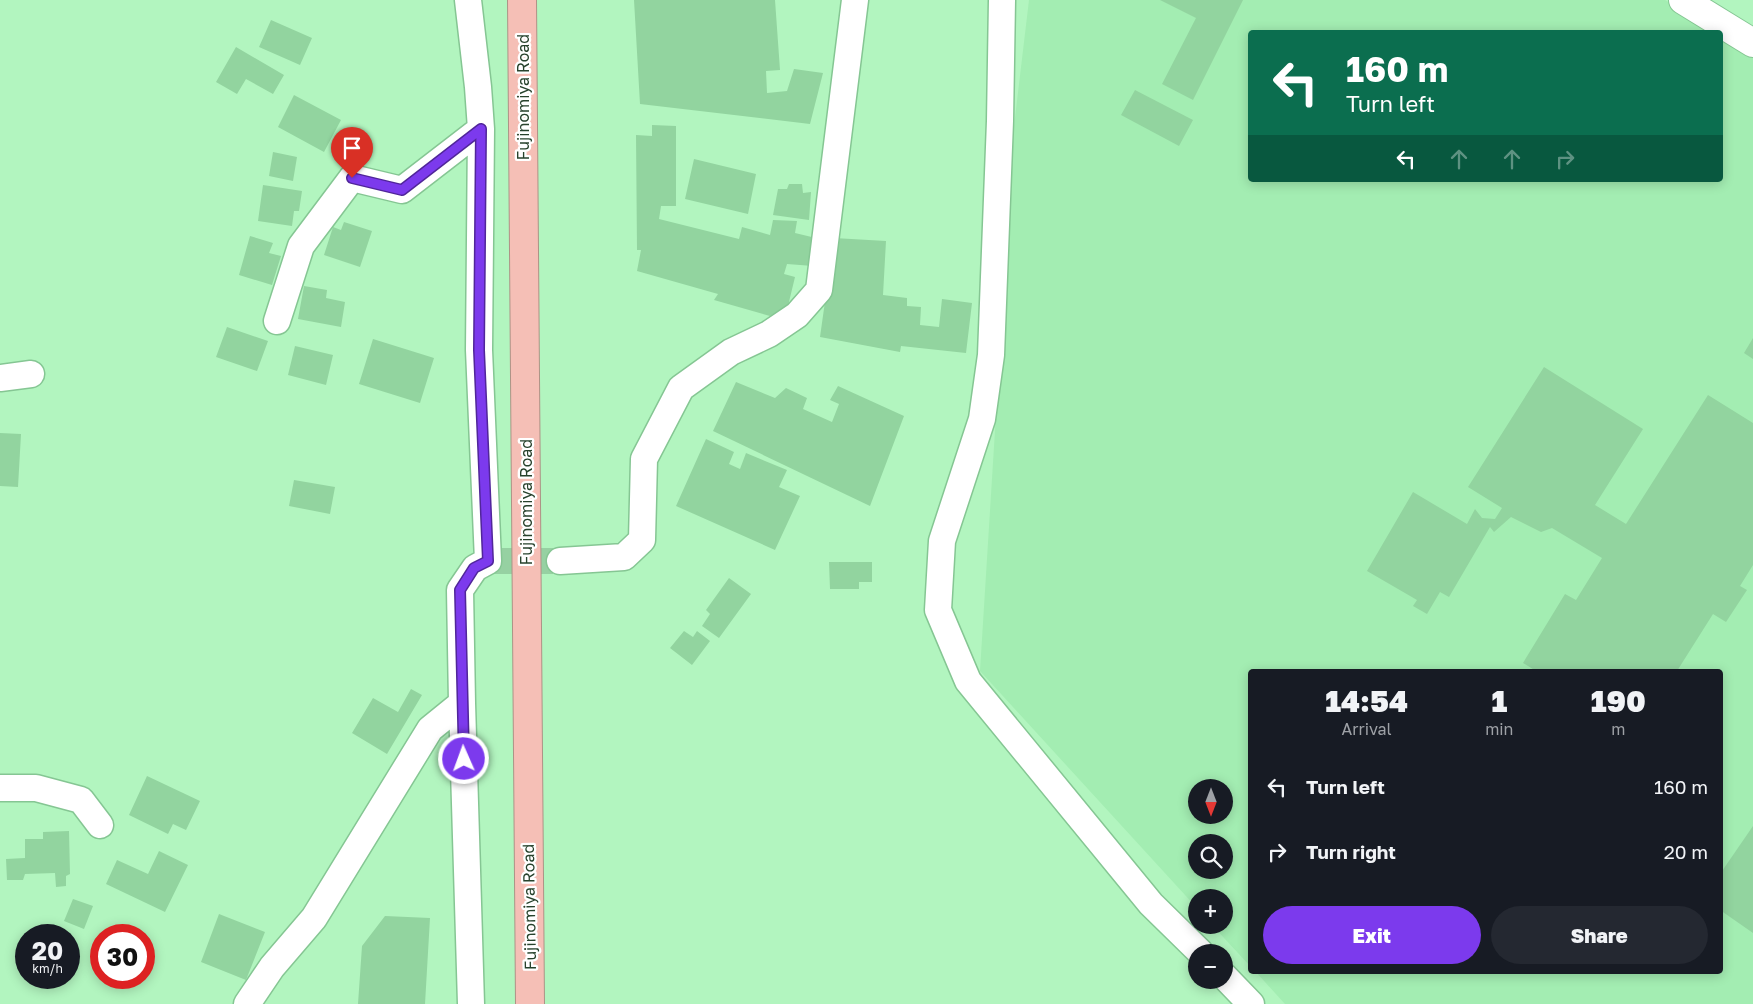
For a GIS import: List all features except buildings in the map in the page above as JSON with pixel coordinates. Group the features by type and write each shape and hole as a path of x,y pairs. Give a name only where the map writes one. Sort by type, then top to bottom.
{"highway":[{"name":"Fujinomiya Road","path":"522,0 530,1004"}],"street":[{"path":"468,0 481,129 479,350 488,561 474,568 460,590 471,1004"},
{"path":"560,561 624,557 642,540 644,460 681,388 732,352 769,334 797,315 819,290 855,0"},
{"path":"1002,0 992,355 982,419 942,541 938,610 968,681 1151,904 1192,944"},
{"path":"1683,0 1753,44"},
{"path":"277,321 301,246 352,178 402,190 481,129"},
{"path":"0,378 32,374"},
{"path":"247,1004 272,967 314,918 430,729 462,703"},
{"path":"0,788 36,788 81,800 100,825"},
{"path":"1233,985 1251,1004"}],"shaded area":[{"path":"1029,0 1665,0 1716,30 1248,30 1248,182 1723,182 1723,35 1753,53 1753,1004 1285,1004 1258,974 1723,974 1723,669 1248,669 1248,964 1233,948 1233,944 1230,944 1220,934 1233,934 1233,889 1188,889 1188,898 980,671 1014,126"}],"tunnel":[{"path":"488,561 560,561"}],"route":[{"path":"352,178 402,190 481,129 479,350 488,561 474,568 460,590 464,759"}]}
